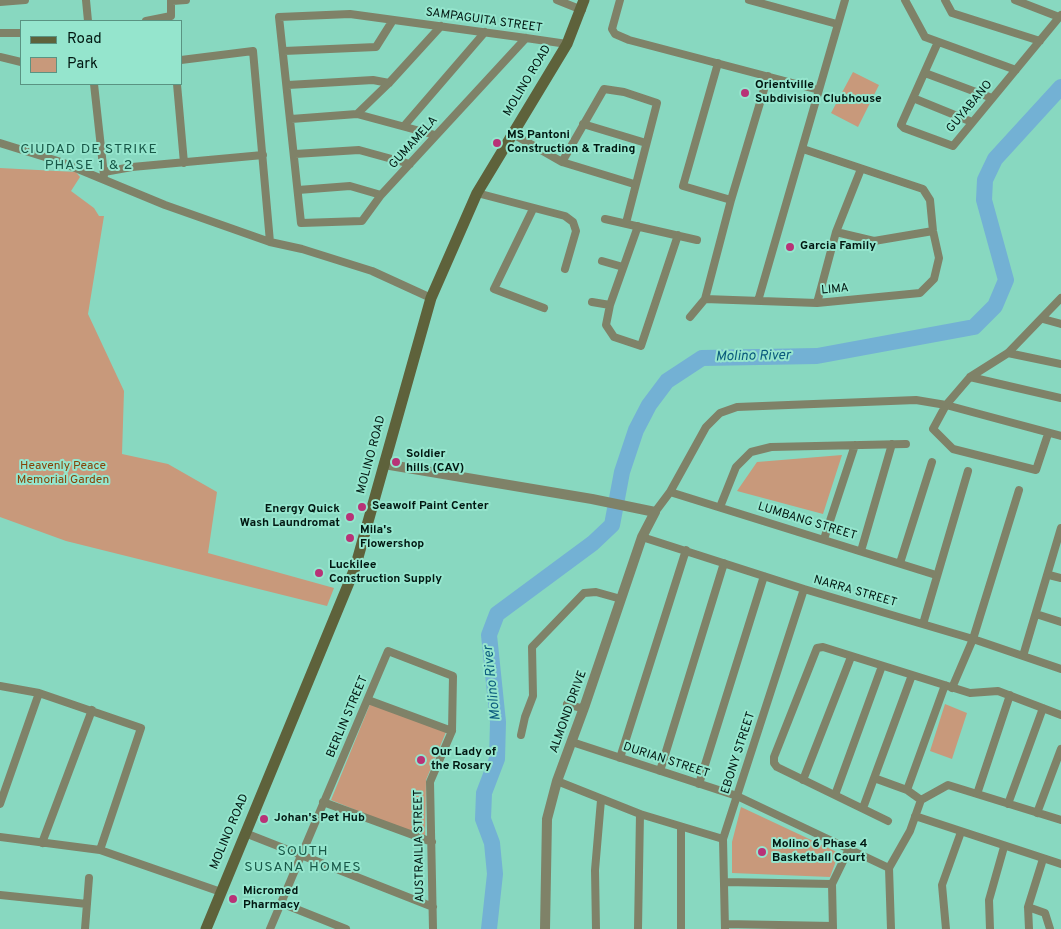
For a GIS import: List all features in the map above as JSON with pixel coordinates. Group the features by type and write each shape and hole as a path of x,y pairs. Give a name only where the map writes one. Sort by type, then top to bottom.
{"main road":[{"name":"MOLINO ROAD","path":"206,929 355,568 430,298 477,193 567,44 583,5"}],"street":[{"path":"0,2 25,0"},
{"path":"86,0 88,20"},
{"path":"152,20 169,17 172,13 171,1 186,0"},
{"path":"557,0 583,5"},
{"path":"620,0 612,30 615,34 819,90"},
{"path":"749,0 837,24"},
{"path":"758,302 845,0"},
{"path":"905,0 925,36 1016,70"},
{"path":"945,0 952,13 1040,42"},
{"path":"1015,0 1060,16"},
{"name":"SAMPAGUITA STREET","path":"284,51 278,17 350,14 567,44"},
{"name":"GUYABANO","path":"938,42 925,73 900,122 904,128 953,146 1060,16"},
{"path":"381,195 350,186 298,190 284,51 376,47 393,20"},
{"path":"357,114 390,83 441,26"},
{"path":"404,126 485,32"},
{"path":"0,33 20,33"},
{"name":"GUMAMELA","path":"298,190 301,223 362,221 381,195 526,38"},
{"path":"182,60 253,51 270,242"},
{"path":"0,57 20,62"},
{"path":"718,63 682,186 731,200"},
{"path":"925,73 992,98"},
{"path":"690,317 705,300 731,200 768,76"},
{"path":"288,85 373,80 390,83"},
{"path":"94,85 104,176"},
{"path":"177,85 184,163"},
{"path":"562,162 604,89 624,92 657,103 634,184 626,223"},
{"path":"913,98 972,122"},
{"path":"290,120 357,114 435,135"},
{"path":"583,124 646,143"},
{"path":"513,134 562,162 634,184"},
{"path":"0,143 104,176 166,205 270,242 302,249 372,271 430,298"},
{"path":"803,149 861,169 836,232 817,303"},
{"path":"295,154 359,150 410,164"},
{"path":"104,176 132,167 263,155"},
{"name":"LIMA","path":"705,300 817,303 920,293 934,279 939,258 933,231 930,200 923,189 861,169"},
{"path":"477,193 565,216 573,222 576,231 565,270"},
{"path":"533,209 494,289 544,308"},
{"path":"605,219 697,240"},
{"path":"638,226 610,305 606,325 614,337 641,346 678,235"},
{"path":"836,232 874,240 933,231"},
{"path":"602,261 623,267"},
{"path":"1048,434 1036,470 953,450 933,429 946,405 970,377 1008,353 1043,319 1061,298"},
{"path":"592,302 610,305"},
{"path":"1043,319 1061,324"},
{"path":"1008,353 1061,364"},
{"path":"970,377 1061,398"},
{"path":"384,464 632,506 655,512 670,492 706,427 720,413 737,407 916,400 946,405 1061,436"},
{"path":"860,551 892,444"},
{"path":"720,507 736,467 751,452 771,447 906,444"},
{"path":"824,540 855,445"},
{"path":"900,563 932,462"},
{"path":"923,624 968,471"},
{"path":"907,790 948,686 973,639 1020,490"},
{"name":"LUMBANG STREET","path":"670,492 900,563 936,576"},
{"name":"ALMOND DRIVE","path":"545,929 547,819 556,781 584,709 642,537 655,512"},
{"path":"1023,656 1049,575 1061,528"},
{"name":"NARRA STREET","path":"642,537 804,589 973,639 1061,669"},
{"path":"620,758 686,550"},
{"path":"660,771 724,563"},
{"path":"1049,575 1061,578"},
{"path":"699,784 764,576"},
{"name":"EBONY STREET","path":"725,927 723,839 804,589"},
{"path":"521,734 533,696 532,647 584,593 596,592 621,599"},
{"path":"1036,614 1061,622"},
{"path":"888,821 777,767 774,763 774,757 817,648 823,647 970,693 998,691 1061,715"},
{"name":"BERLIN STREET","path":"270,929 388,652 453,676"},
{"path":"803,780 851,657"},
{"path":"835,795 882,666"},
{"path":"863,808 912,675"},
{"name":"AUSTRAILIA STREET","path":"433,929 430,782 452,731 453,676"},
{"path":"0,686 40,693 141,728 100,850"},
{"path":"0,804 40,693"},
{"path":"976,794 1010,695"},
{"path":"368,700 452,731"},
{"path":"567,704 584,709"},
{"path":"1008,804 1043,708"},
{"path":"42,842 92,710"},
{"name":"DURIAN STREET","path":"572,742 737,796 889,868"},
{"path":"1037,813 1061,750"},
{"path":"874,778 907,790 921,800"},
{"path":"556,781 640,814 681,828 723,839"},
{"path":"891,929 889,868 910,831 921,800 948,785 1061,820"},
{"path":"596,929 595,870 601,800"},
{"path":"324,802 432,842"},
{"path":"638,929 640,814"},
{"path":"915,816 1004,847 1061,864"},
{"path":"681,828 681,929"},
{"path":"946,929 942,885 961,832"},
{"path":"245,833 433,907"},
{"path":"0,837 100,850 220,892"},
{"path":"990,929 989,900 1004,847"},
{"path":"725,927 833,928 832,884 849,849"},
{"path":"1029,929 1028,907 1043,858"},
{"path":"85,929 89,878"},
{"path":"725,882 832,884"},
{"path":"0,895 87,904"},
{"path":"281,903 328,926 346,929"},
{"path":"1028,907 1045,913 1050,929"}],"green space":[{"path":"853,72 879,85 858,127 831,113"},
{"name":"Heavenly Peace Memorial Garden","path":"0,168 76,172 80,177 71,191 94,208 99,216 104,216 88,314 124,391 122,454 168,464 217,492 208,553 334,588 327,606 66,541 0,517"},
{"path":"842,455 823,514 737,491 757,462"},
{"path":"370,704 446,732 426,780 425,838 331,800"},
{"path":"945,704 967,713 952,759 930,751"},
{"path":"741,807 839,853 830,877 732,873 732,842"}],"waterway":[{"name":"Molino River","path":"489,929 495,874 492,843 483,819 484,793 497,759 498,722 489,635 497,614 593,543 612,525 622,472 636,430 649,405 667,381 702,358 817,356 974,327 995,306 1006,280 984,200 985,180 995,159 1061,87"}],"place":[{"name":"Orientville Subdivision Clubhouse","path":"745,93"},
{"name":"MS Pantoni Construction & Trading","path":"497,143"},
{"name":"Garcia Family","path":"790,247"},
{"name":"Soldier hills (CAV)","path":"396,462"},
{"name":"Seawolf Paint Center","path":"362,507"},
{"name":"Energy Quick Wash Laundromat","path":"350,517"},
{"name":"Mila's Flowershop","path":"350,538"},
{"name":"Luckilee Construction Supply","path":"319,573"},
{"name":"Our Lady of the Rosary","path":"421,760"},
{"name":"Johan's Pet Hub","path":"264,819"},
{"name":"Molino 6 Phase 4 Basketball Court","path":"762,852"},
{"name":"Micromed Pharmacy","path":"233,899"}],"district":[{"name":"CIUDAD DE STRIKE PHASE 1 & 2","path":"89,158"},
{"name":"SOUTH SUSANA HOMES","path":"303,860"}]}
